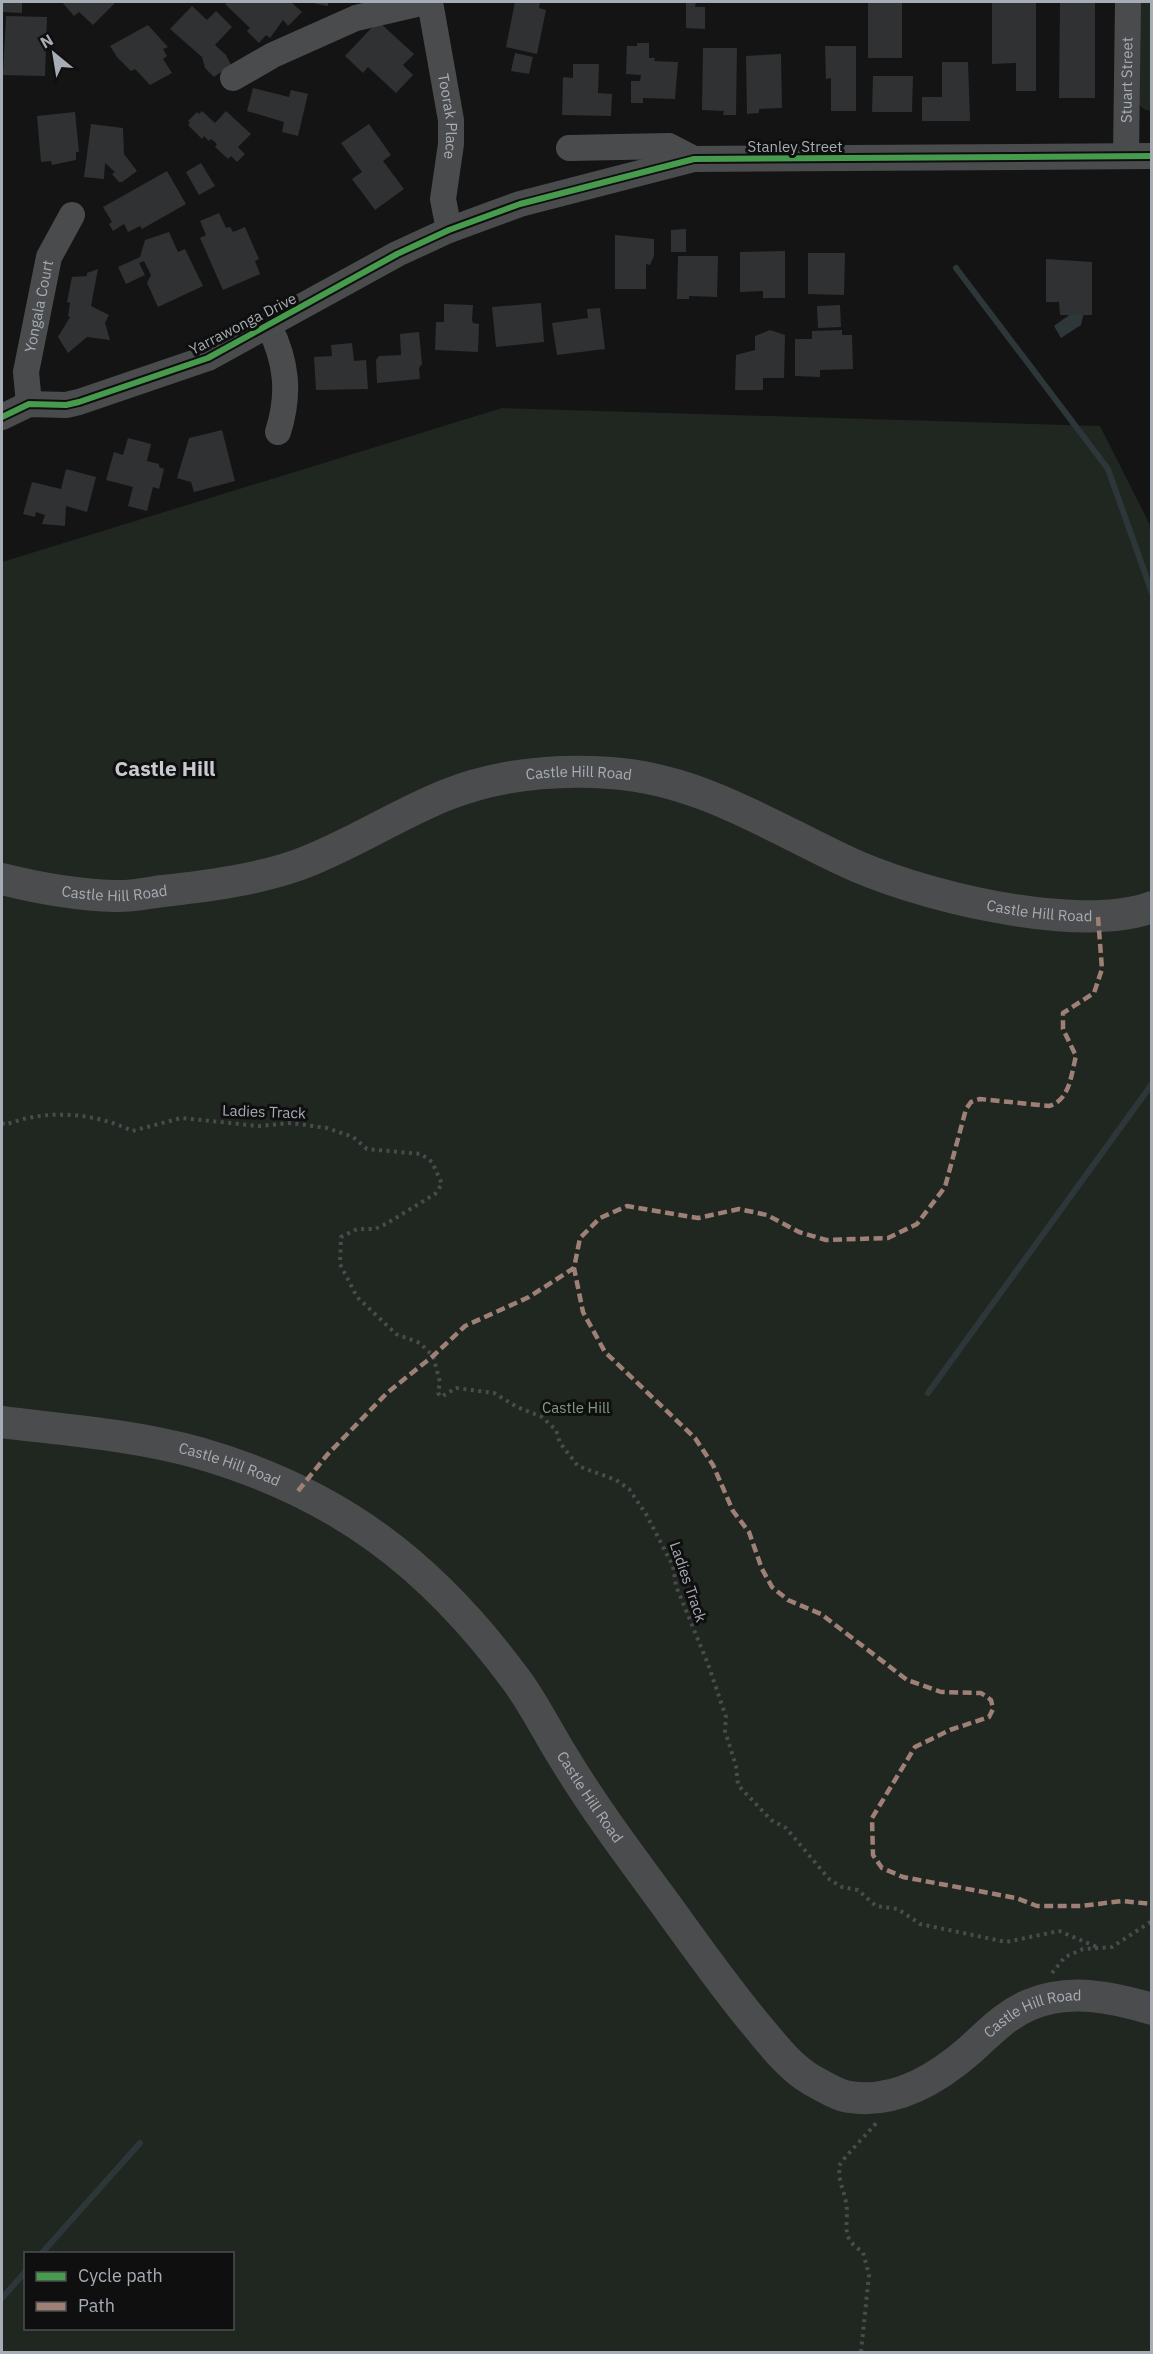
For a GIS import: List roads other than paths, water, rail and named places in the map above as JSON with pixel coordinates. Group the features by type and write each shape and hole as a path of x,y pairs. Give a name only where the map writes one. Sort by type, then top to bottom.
{"main road":[{"name":"Castle Hill Road","path":"2,879 38,888 117,897 253,878 299,865 444,796 476,784 518,774 578,771 636,776 679,784 732,804 844,861 904,883 964,898 1053,917 1098,917 1152,908"},
{"name":"Castle Hill Road","path":"2,1422 116,1436 196,1452 255,1471 353,1518 408,1561 456,1605 486,1640 520,1686 600,1815 735,2000 783,2057 808,2078 849,2097 897,2095 943,2072 999,2022 1029,2004 1062,1996 1098,1995 1152,2009"}],"street":[{"path":"233,78 353,10 425,2"},
{"name":"Toorak Place","path":"430,2 451,120 451,144 443,200 449,230"},
{"name":"Stuart Street","path":"1125,156 1128,2"},
{"path":"569,148 669,146 694,159"},
{"name":"Stanley Street","path":"449,230 520,204 694,159 1152,156"},
{"name":"Yongala Court","path":"29,404 26,372 49,257 72,215"},
{"name":"Yarrawonga Drive","path":"2,417 29,404 66,405 79,402 208,358 397,254 449,230"},
{"path":"269,326 278,345 287,380 286,407 278,432"}],"waterway":[{"path":"956,268 1108,469 1152,593"},
{"path":"928,1393 1152,1084"},
{"path":"43,2252 140,2143"},
{"path":"2,2298 24,2273"}],"district":[{"name":"Castle Hill","path":"165,769"}]}
